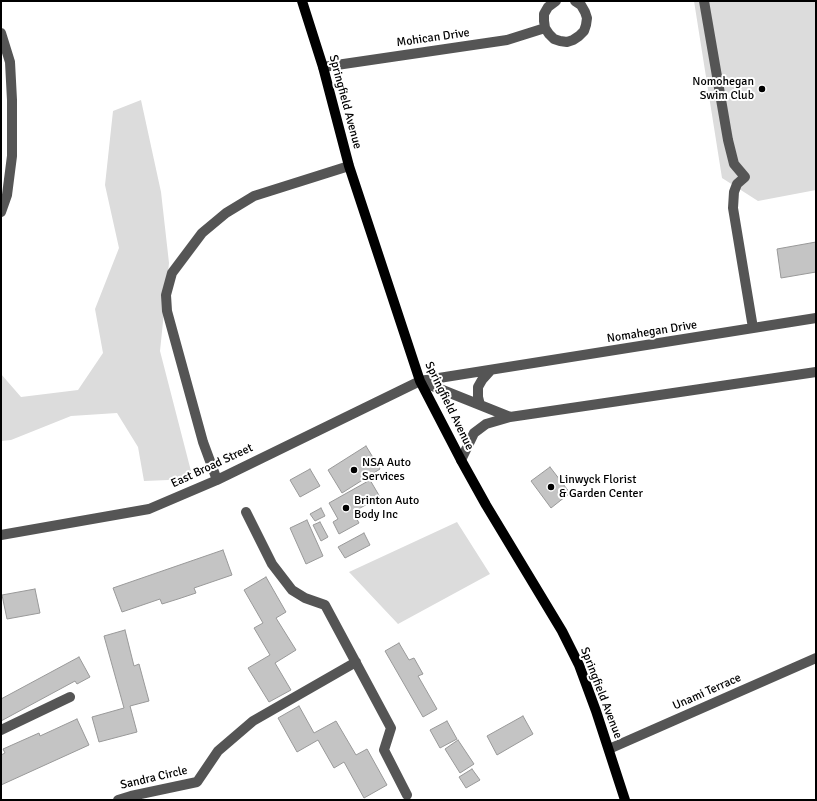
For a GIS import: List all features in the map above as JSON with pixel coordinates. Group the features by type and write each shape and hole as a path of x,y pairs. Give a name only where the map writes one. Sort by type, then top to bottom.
{"main road":[{"name":"Springfield Avenue","path":"302,1 323,67 349,166 420,381 486,505 562,631 576,658 596,711 625,800"}],"street":[{"path":"556,1 548,7 544,14 545,28 548,34 560,41 567,42 573,40 584,31 586,18 585,12 575,1"},
{"path":"704,1 728,140 734,164 745,177 738,184 734,192 733,208 753,328"},
{"name":"Mohican Drive","path":"323,67 507,40 545,28"},
{"path":"1,33 10,62 12,156 7,195 1,212"},
{"path":"217,480 203,442 167,311 166,294 172,273 202,233 226,213 248,199 349,166"},
{"name":"Nomahegan Drive","path":"420,381 816,318"},
{"path":"480,405 478,387 491,370"},
{"path":"461,460 474,433 486,424 510,417 816,372"},
{"path":"420,381 510,417"},
{"name":"East Broad Street","path":"1,535 149,509 217,480 420,381"},
{"path":"246,512 272,564 292,590 305,598 325,605 391,728 384,750 407,795"},
{"name":"Unami Terrace","path":"609,749 816,658"},
{"name":"Sandra Circle","path":"118,800 197,782 218,751 253,721 356,662"},
{"path":"1,730 70,697"}],"shaded area":[{"name":"Nomohegan Swim Club","path":"694,1 816,1 816,190 758,201 722,178"},
{"path":"141,100 161,192 169,263 160,351 193,479 144,481 138,447 117,413 71,416 11,440 1,441 1,374 21,397 78,390 103,353 95,309 119,248 105,185 113,111"},
{"path":"457,522 490,574 398,624 349,572"}],"building":[{"path":"816,242 816,272 781,278 777,249"},
{"name":"NSA Auto Services","path":"366,446 380,469 342,493 328,470"},
{"name":"Linwyck Florist & Garden Center","path":"550,467 570,493 551,508 531,481"},
{"path":"310,469 320,486 300,497 290,480"},
{"name":"Brinton Auto Body Inc","path":"370,480 380,497 353,512 359,523 339,534 333,522 338,519 329,503"},
{"path":"321,508 325,516 315,521 310,514"},
{"path":"307,520 323,556 306,564 290,528"},
{"path":"320,522 328,537 321,541 313,525"},
{"path":"364,533 370,545 345,558 338,547"},
{"path":"223,550 232,575 194,588 196,593 162,604 160,599 122,612 113,588"},
{"path":"266,577 286,612 276,618 296,650 275,663 291,690 269,702 248,668 270,655 254,628 263,623 244,590"},
{"path":"35,589 40,613 7,619 2,595"},
{"path":"125,630 134,666 139,664 149,701 130,706 137,732 99,742 92,717 124,708 104,636"},
{"path":"399,643 409,660 414,658 423,674 418,676 437,709 423,717 385,651"},
{"path":"79,657 90,677 77,684 75,681 1,721 1,699"},
{"path":"299,706 314,733 336,721 356,755 367,749 387,785 364,798 344,762 334,768 318,740 297,752 278,718"},
{"path":"523,716 533,734 497,755 487,736"},
{"path":"77,719 89,745 1,785 1,755 5,753 3,749 39,733 40,736"},
{"path":"447,721 457,739 440,748 430,730"},
{"path":"458,740 474,764 460,773 445,749"},
{"path":"472,769 480,780 466,788 459,777"}],"place":[{"name":"Nomohegan Swim Club","path":"762,89"},
{"name":"NSA Auto Services","path":"354,470"},
{"name":"Linwyck Florist & Garden Center","path":"551,487"},
{"name":"Brinton Auto Body Inc","path":"346,508"}]}
